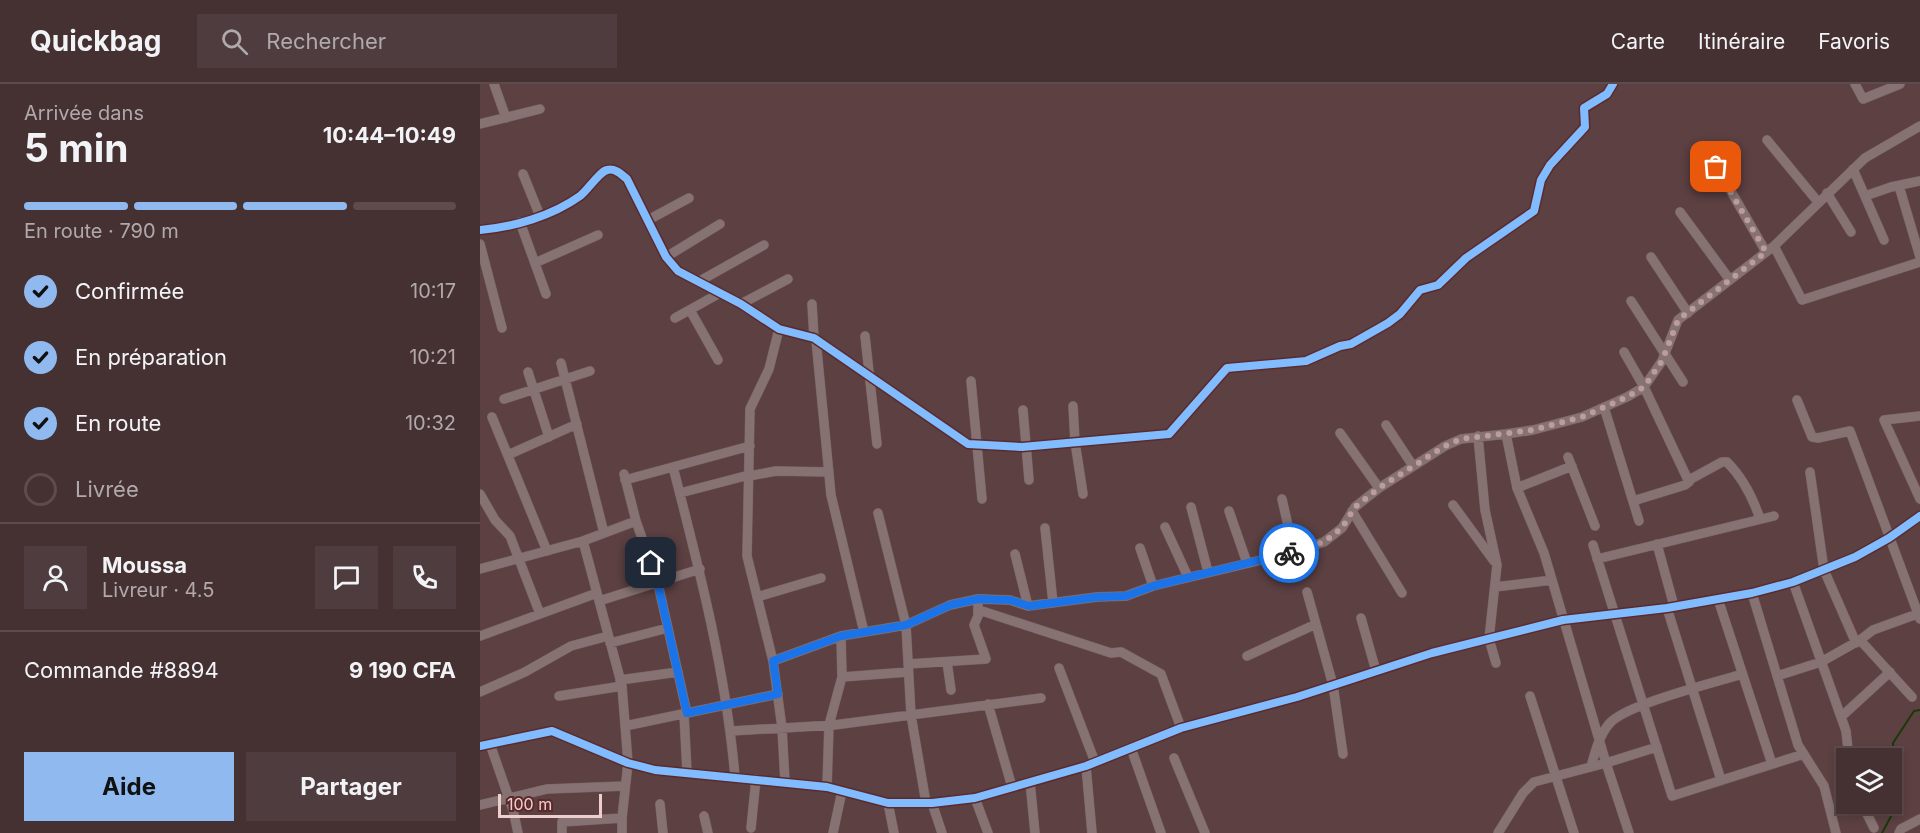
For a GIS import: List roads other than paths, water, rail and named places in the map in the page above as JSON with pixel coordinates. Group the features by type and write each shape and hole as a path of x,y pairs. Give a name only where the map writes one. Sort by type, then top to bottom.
{"street":[{"path":"494,84 506,118"},
{"path":"480,230 503,228 567,206 589,190 602,173 608,170 618,171 627,179 666,257 678,271 741,304 779,329 815,339 968,444 1026,447 1169,434 1227,368 1306,361 1340,346 1351,344 1400,314 1420,290 1438,285 1466,258 1534,211 1540,180 1550,165 1585,127 1584,108 1607,94 1613,84"},
{"path":"1856,84 1863,99 1883,87 1900,84"},
{"path":"480,124 540,109"},
{"path":"773,661 841,636 906,625 950,605 978,599 1010,600 1029,606 1126,596 1153,586 1294,552 1324,542 1342,528 1355,507 1379,488 1445,446 1461,439 1533,430 1582,417 1644,387 1665,354 1678,320 1770,249 1864,158 1920,126"},
{"path":"1767,140 1818,202"},
{"path":"1716,167 1802,300 1920,262"},
{"path":"1853,169 1884,240"},
{"path":"523,174 540,216"},
{"path":"1865,196 1920,182"},
{"path":"1899,186 1920,256"},
{"path":"1827,192 1851,232"},
{"path":"648,220 689,198"},
{"path":"1680,212 1730,280"},
{"path":"520,222 546,294"},
{"path":"666,257 720,224"},
{"path":"535,263 598,235"},
{"path":"480,244 502,328"},
{"path":"698,282 764,245"},
{"path":"1651,257 1688,313"},
{"path":"741,304 788,279"},
{"path":"675,318 720,293"},
{"path":"1631,301 1683,382"},
{"path":"812,304 831,495 864,632"},
{"path":"690,310 718,360"},
{"path":"779,329 770,369 750,409 747,556 773,661 783,728 785,782"},
{"path":"866,336 877,444"},
{"path":"1624,352 1644,387 1689,480"},
{"path":"561,363 604,533"},
{"path":"504,399 590,370"},
{"path":"528,372 549,437"},
{"path":"971,381 982,499"},
{"path":"1777,676 1821,662 1858,642 1874,630 1919,615 1850,431 1818,438 1812,437 1797,400"},
{"path":"1073,406 1075,442 1083,494"},
{"path":"1604,407 1639,521"},
{"path":"1023,410 1029,480"},
{"path":"1920,416 1884,420 1920,499"},
{"path":"492,417 547,551"},
{"path":"508,456 576,424"},
{"path":"1386,425 1413,466"},
{"path":"1340,433 1379,488"},
{"path":"1506,434 1517,488 1544,553 1629,833"},
{"path":"1478,436 1485,510 1497,565 1489,639 1496,663"},
{"path":"687,772 686,714 678,672 658,584 636,521 624,477 750,446"},
{"path":"1517,488 1570,461 1595,526"},
{"path":"1633,501 1688,484 1689,480 1722,462 1727,462 1746,485 1760,519"},
{"path":"673,466 700,569 731,731 735,777"},
{"path":"680,492 776,471 829,472"},
{"path":"1810,472 1824,570 1858,642 1890,672 1912,697"},
{"path":"480,496 495,520 510,536 540,614"},
{"path":"1282,499 1294,552"},
{"path":"1453,505 1497,565"},
{"path":"1191,507 1208,572"},
{"path":"1230,511 1247,563"},
{"path":"1352,512 1402,593"},
{"path":"878,513 906,625 911,715 929,803 942,833"},
{"path":"1597,559 1774,516"},
{"path":"518,833 509,798 485,745 552,731 628,763 655,770 827,787 888,803 929,803 975,798 1090,764 1181,728 1334,685 1432,653 1563,620 1670,607 1752,593 1793,582 1855,557 1889,538 1920,516"},
{"path":"480,569 583,541 636,521"},
{"path":"1165,527 1188,577"},
{"path":"1045,528 1053,603"},
{"path":"583,541 621,683 628,763 622,833"},
{"path":"1657,544 1670,607 1721,780"},
{"path":"1593,545 1672,796 1804,754"},
{"path":"1140,548 1153,586"},
{"path":"1015,554 1029,606"},
{"path":"480,636 540,614 598,597 658,584 700,569"},
{"path":"757,597 820,578"},
{"path":"1495,587 1552,580"},
{"path":"1793,582 1846,731 1848,748"},
{"path":"1307,592 1334,685 1342,754"},
{"path":"1752,593 1798,745 1824,786 1836,833"},
{"path":"1718,598 1772,764"},
{"path":"842,677 947,662 986,659 974,625 979,610 978,599"},
{"path":"979,610 1111,652 1121,652 1161,674 1181,728"},
{"path":"1361,618 1376,671"},
{"path":"1247,656 1316,624"},
{"path":"480,692 525,672 571,646 668,628"},
{"path":"827,787 829,725 842,677 841,636"},
{"path":"947,662 951,690"},
{"path":"1059,668 1090,764 1092,833"},
{"path":"559,696 678,672"},
{"path":"1841,717 1890,672"},
{"path":"1591,767 1599,740 1615,717 1643,705 1742,674"},
{"path":"625,726 778,694"},
{"path":"1530,696 1574,833"},
{"path":"731,731 829,725 1041,698"},
{"path":"988,704 1012,787"},
{"path":"1497,833 1522,793 1534,782 1656,747"},
{"path":"1131,748 1161,833"},
{"path":"1174,759 1205,833"},
{"path":"751,828 756,779"},
{"path":"1030,782 1035,833"},
{"path":"480,805 547,789 625,786"},
{"path":"833,833 842,791"},
{"path":"975,798 986,833"},
{"path":"888,803 894,833"},
{"path":"660,804 663,833"},
{"path":"1867,814 1874,828"},
{"path":"704,816 708,833"},
{"path":"562,833 562,822 622,818"},
{"path":"1899,833 1901,829 1920,819"}],"waterway":[{"path":"1882,833 1896,807 1893,743 1914,711 1920,710"}]}
